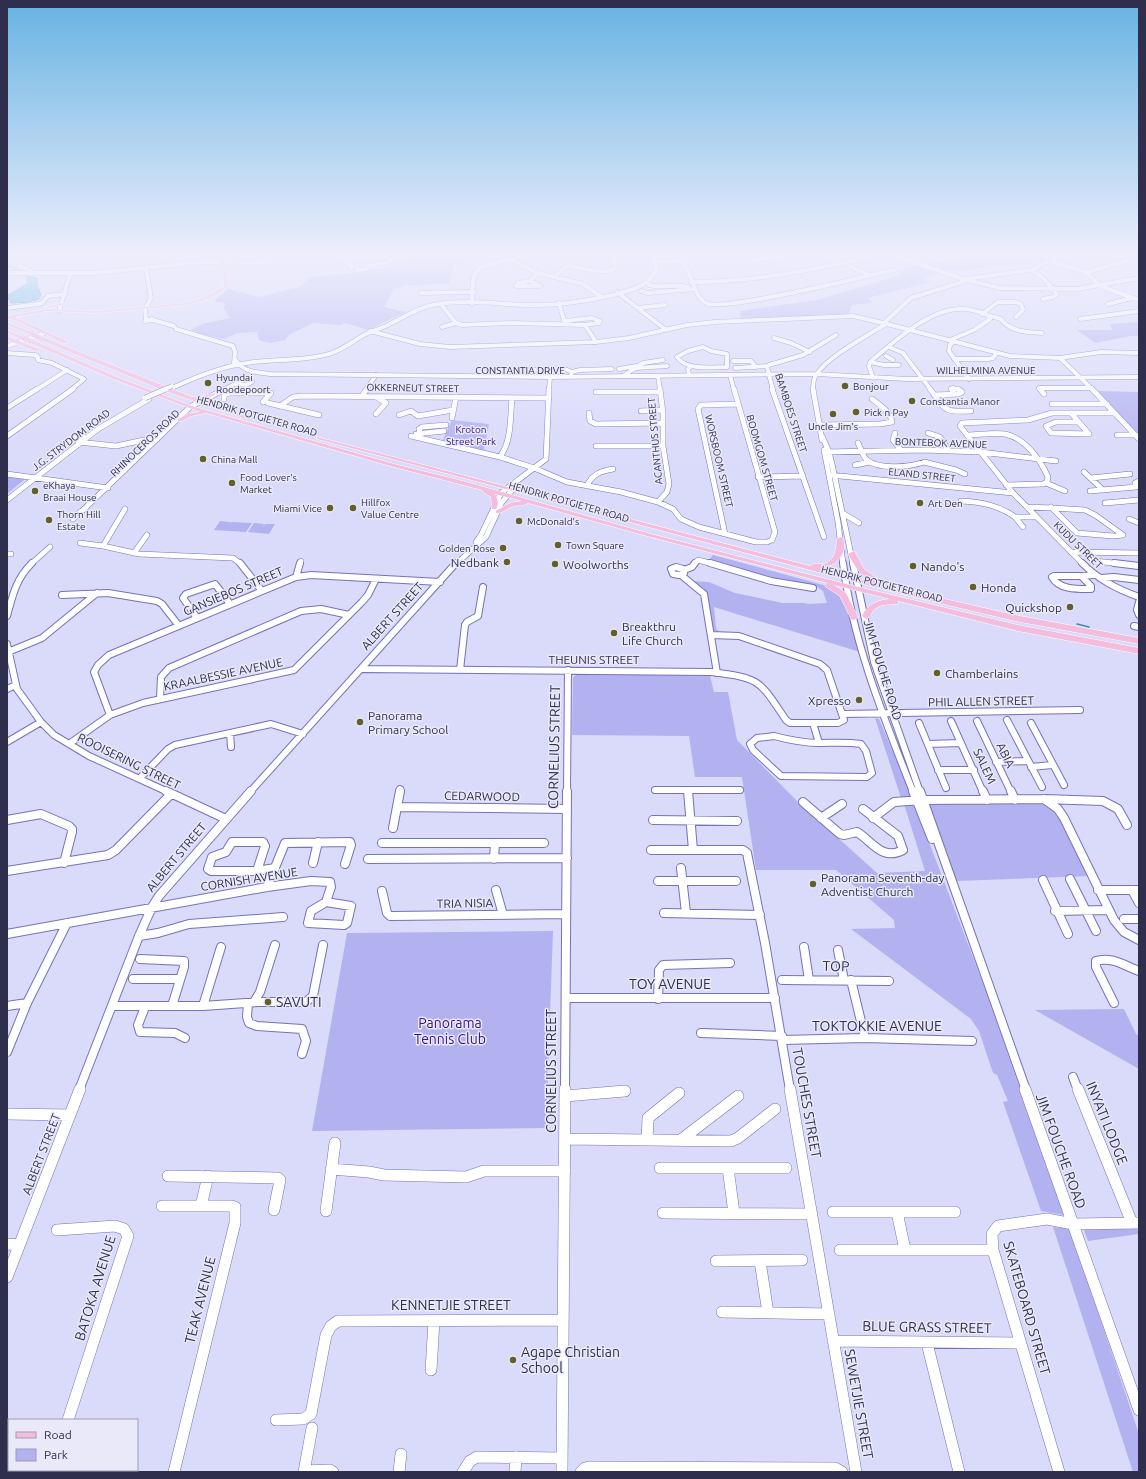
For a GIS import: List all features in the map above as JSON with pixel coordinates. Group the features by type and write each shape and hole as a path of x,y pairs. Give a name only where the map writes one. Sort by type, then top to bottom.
{"main road":[{"name":"HENDRIK POTGIETER ROAD","path":"12,325 200,403 276,426 396,458 512,486 733,548 900,592 1015,618 1139,641"},
{"path":"29,325 123,372"},
{"name":"HENDRIK POTGIETER ROAD","path":"7,331 13,346 30,341 115,378 192,408 392,465 457,481 556,509 858,589 1018,628 1139,650"},
{"path":"7,338 13,346 115,378"},
{"path":"186,397 199,399 211,396"},
{"path":"211,396 208,402 215,408"},
{"path":"178,403 181,409 180,419"},
{"path":"180,419 191,414 208,413"},
{"path":"457,481 491,494 495,499 496,510 518,503 527,503 556,509"},
{"path":"733,548 811,565 824,566 838,558 841,539"},
{"path":"852,554 859,568 866,576 900,592"},
{"path":"814,577 840,592 854,617"},
{"path":"866,616 870,607 879,602 892,601 916,603"}],"street":[{"path":"168,325 227,343 235,349 236,363 240,372"},
{"path":"147,399 201,372 236,363 324,353 346,345 383,325"},
{"path":"442,327 451,325"},
{"path":"461,325 481,325"},
{"path":"585,325 596,342"},
{"path":"660,325 666,330"},
{"path":"371,331 404,341 440,347 596,342 630,338 694,325"},
{"path":"817,374 829,361 883,325"},
{"path":"893,325 952,340 996,354 1021,358 1060,358 1100,352 1139,353"},
{"path":"870,362 920,325"},
{"path":"969,379 949,351 950,345 952,340 982,325"},
{"path":"1004,325 1013,329 1042,333"},
{"path":"13,346 45,333"},
{"name":"BAMBOES STREET","path":"824,537 768,376 768,366 810,352 836,335"},
{"path":"774,338 791,343 810,352"},
{"path":"7,436 83,381 84,378 45,360 38,360 37,356 13,346"},
{"path":"688,375 688,369 692,366 728,366 727,354 712,351 703,347 688,351 677,357 679,360 692,366"},
{"path":"890,347 903,353 925,379 934,395 948,411 971,411"},
{"path":"954,359 988,359 993,358 996,354"},
{"path":"876,363 887,355 893,360"},
{"path":"1060,358 1092,388 1137,437"},
{"path":"173,386 236,363 272,360"},
{"path":"623,376 644,362 663,360"},
{"path":"733,361 751,361 756,367"},
{"path":"870,362 884,365 899,365"},
{"path":"870,362 869,366 874,378"},
{"name":"CONSTANTIA DRIVE","path":"236,363 246,370 260,373 375,376"},
{"path":"619,369 667,366"},
{"path":"735,368 768,366"},
{"path":"519,370 565,369 571,374 580,370 612,369"},
{"path":"7,408 67,370"},
{"name":"CONSTANTIA DRIVE","path":"219,370 240,372 254,376 550,378 768,376 817,374"},
{"name":"CONSTANTIA DRIVE","path":"550,378 571,374 658,377 688,375 730,376"},
{"path":"817,374 835,376"},
{"name":"WILHELMINA AVENUE","path":"817,374 874,378 925,379 1139,377"},
{"name":"JIM FOUCHE ROAD","path":"817,374 814,388 819,426 844,514 856,580 866,616 874,662 893,714 920,801"},
{"path":"362,396 375,376"},
{"name":"BOOMGOM STREET","path":"725,534 756,542 767,542 772,540 775,532 730,376"},
{"name":"ACANTHUS STREET","path":"658,377 662,410 663,446 669,484 667,492 658,502"},
{"path":"549,398 550,378"},
{"path":"1033,382 1044,394"},
{"name":"RHINOCEROS ROAD","path":"75,519 113,481 192,408 227,388 238,384 249,387"},
{"path":"224,399 224,395 228,393 249,387 271,393 265,403 319,415"},
{"path":"1039,388 1092,388"},
{"path":"596,392 660,392"},
{"path":"934,395 955,394"},
{"name":"OKKERNEUT STREET","path":"280,406 298,396 549,398"},
{"path":"374,396 386,403 376,414"},
{"path":"452,418 456,397"},
{"path":"500,457 505,450 508,437 512,398"},
{"name":"ALBERT STREET","path":"7,1277 152,907 164,889 226,819 463,556 486,537 496,510 504,494 546,459 549,398"},
{"name":"J.G. STRYDOM ROAD","path":"73,443 147,399"},
{"name":"J.G. STRYDOM ROAD","path":"7,500 73,443 110,417 147,399"},
{"path":"819,426 878,424 892,422 892,419 886,410 872,399"},
{"path":"1057,411 1050,403 1107,404"},
{"name":"WORSBOOM STREET","path":"725,534 698,409 699,406 704,405 737,404"},
{"path":"400,414 410,410 418,416 453,410"},
{"path":"641,411 662,410"},
{"path":"589,413 590,421 596,424 662,423"},
{"name":"KUDU STREET","path":"1071,413 1052,413 1028,420 962,423 960,424 960,427 968,435 1013,493 1071,552 1097,576 1115,588 1139,597"},
{"path":"1071,413 1114,413"},
{"path":"1071,413 1089,432 1088,434 1053,434 1046,426 1056,422 1079,422"},
{"path":"420,433 419,429 422,427 446,425"},
{"path":"418,426 416,430 420,433"},
{"path":"444,431 420,433 412,436 500,457 534,468 562,481 658,502 672,509 681,519 691,525 725,534"},
{"path":"895,433 893,440 900,449"},
{"path":"928,433 940,437 949,451"},
{"path":"90,434 88,441 90,443"},
{"path":"968,435 1009,435 1026,446 1039,459 1048,477 1046,483"},
{"path":"1117,436 1137,437"},
{"path":"73,443 119,446 144,440 158,439"},
{"name":"RHINOCEROS ROAD","path":"107,488 118,482 158,439"},
{"path":"73,443 90,443"},
{"path":"858,443 866,458 870,462"},
{"path":"596,446 663,446"},
{"name":"BONTEBOK AVENUE","path":"827,452 900,449 980,452 1056,461"},
{"path":"923,450 924,462"},
{"name":"JIM FOUCHE ROAD","path":"827,452 828,475 841,539 845,577 859,641 882,714 920,801 958,900 1139,1410"},
{"path":"855,465 870,462 888,466 911,465 924,462 935,467 965,474"},
{"path":"587,486 593,474 613,469"},
{"path":"1084,472 1103,490"},
{"path":"7,474 107,488"},
{"path":"1090,491 1136,487 1137,481 1129,474 1091,478"},
{"name":"ELAND STREET","path":"828,475 835,478 849,477 1013,493"},
{"path":"22,476 23,482"},
{"path":"758,477 803,476"},
{"name":"J.G. STRYDOM ROAD","path":"7,495 23,482 32,477"},
{"path":"94,486 113,481"},
{"path":"1006,485 1046,483 1065,491"},
{"path":"1117,508 1108,503 1139,500"},
{"path":"961,501 988,503 997,506 1006,510 1015,517 1023,527"},
{"path":"1127,501 1133,506"},
{"path":"1027,507 1079,509 1090,512 1123,535 1113,536 1077,533 1051,508"},
{"path":"103,546 125,509"},
{"path":"844,514 860,523 846,527"},
{"path":"1015,517 1036,516"},
{"path":"1129,519 1139,523"},
{"path":"134,553 147,535"},
{"path":"80,543 103,546 134,553 233,558 238,561 262,591"},
{"path":"7,616 10,592 22,573 50,547"},
{"path":"1071,552 1139,553"},
{"path":"717,673 704,594 683,573 692,567 698,560 777,582 813,588"},
{"path":"296,577 301,561"},
{"path":"1094,561 1139,566"},
{"name":"GANSIEBOS STREET","path":"110,715 94,672 98,665 112,653 296,577 311,575 440,582"},
{"path":"1081,576 1091,586 1091,589 1060,585 1054,582 1052,577 1054,576 1081,576 1097,576 1139,580"},
{"path":"1123,578 1139,584"},
{"name":"KRAALBESSIE AVENUE","path":"69,744 110,715 137,705 160,698 294,670 368,595 376,579"},
{"path":"197,618 183,598 186,594 215,584 230,604"},
{"path":"460,670 465,624 478,616 483,587"},
{"path":"62,595 98,593 123,595 160,602 178,626"},
{"path":"8,652 42,638 98,593"},
{"path":"1139,602 1137,610 1139,615"},
{"path":"160,698 161,677 170,668 301,612 321,609 349,615"},
{"path":"711,635 739,636 820,664 828,673 844,720 838,723 813,723 819,743"},
{"name":"ROOISERING STREET","path":"7,644 16,686 20,695 41,722 54,735 89,756 140,778 226,819"},
{"name":"THEUNIS STREET","path":"362,669 568,670 717,673 745,678 758,683 766,690 788,722 813,723"},
{"name":"CORNELIUS STREET","path":"562,1472 568,670"},
{"path":"7,689 16,686"},
{"name":"PHIL ALLEN STREET","path":"842,714 1080,710"},
{"path":"1007,720 1042,788"},
{"name":"SALEM","path":"951,721 988,800"},
{"name":"ABIA","path":"977,721 1015,800"},
{"path":"7,742 41,722"},
{"path":"919,723 946,788"},
{"path":"1031,723 1064,785"},
{"path":"140,778 173,746 273,724 303,734"},
{"path":"230,733 231,747"},
{"path":"774,736 791,741 819,743 850,742 861,744 866,751 872,773 867,777 779,775 758,755 750,744 752,740 758,737 774,736"},
{"name":"SALEM","path":"928,744 961,743"},
{"path":"996,762 1052,765"},
{"path":"938,770 974,770"},
{"path":"393,828 400,788"},
{"path":"655,790 740,790"},
{"path":"651,850 693,850 688,790"},
{"path":"7,871 105,856 112,853 171,794"},
{"path":"873,818 892,803 920,801 1044,799 1103,801 1118,808 1127,824"},
{"path":"1044,799 1058,809 1064,818 1108,910 1123,932 1139,940"},
{"path":"803,802 840,834 844,835 854,832 860,833 882,852 894,854 903,850 898,836 863,809"},
{"path":"821,818 842,804"},
{"name":"CEDARWOOD","path":"397,807 567,808"},
{"path":"7,820 41,814 69,826 72,829 72,832 64,863"},
{"path":"653,820 737,821"},
{"path":"257,871 265,846 263,842 232,842 226,852 212,857 208,869 211,872 257,871 275,868"},
{"path":"312,863 318,842"},
{"path":"267,887 284,843 350,842 351,845 345,864"},
{"path":"382,843 544,843"},
{"path":"494,859 495,843"},
{"name":"TOUCHES STREET","path":"693,850 743,850 747,854 775,998 833,1341"},
{"path":"368,859 567,858"},
{"path":"681,868 686,913"},
{"path":"1070,879 1096,931"},
{"path":"1043,880 1068,934"},
{"path":"658,881 736,881"},
{"name":"CORNISH AVENUE","path":"7,934 152,907 305,882 330,883 331,887 326,902"},
{"path":"496,890 503,915"},
{"path":"1098,890 1135,890 1139,904"},
{"name":"TRIA NISIA","path":"382,891 387,913 390,916 566,914"},
{"path":"326,902 350,906 347,923 344,925 308,922 311,911 326,902"},
{"path":"1056,910 1108,910"},
{"path":"664,913 760,915"},
{"path":"140,936 158,933 189,924 283,917"},
{"path":"1124,919 1139,919"},
{"path":"7,1052 27,1003 67,923"},
{"path":"275,945 260,992 247,1017 248,1023 257,1026 302,1029 306,1040 302,1054"},
{"path":"112,1006 203,1006 254,1002 301,1002 310,999 313,996 323,945"},
{"path":"203,1006 221,947"},
{"path":"804,947 809,980"},
{"path":"838,950 865,1038"},
{"path":"140,959 184,961 185,965 172,1006"},
{"path":"1114,1004 1096,967 1096,961 1099,959 1115,961 1131,969 1139,971"},
{"path":"658,999 659,970 662,965 730,963"},
{"path":"133,979 180,979"},
{"name":"TOP","path":"782,980 889,981"},
{"name":"TOY AVENUE","path":"566,998 775,998"},
{"path":"7,1006 27,1003"},
{"path":"145,1007 138,1025 140,1032 178,1033 185,1038"},
{"name":"TOKTOKKIE AVENUE","path":"701,1033 782,1038 865,1038 972,1041"},
{"name":"INYATI LODGE","path":"1073,1077 1135,1223"},
{"path":"565,1096 625,1091"},
{"path":"647,1140 648,1118 680,1093"},
{"path":"682,1139 738,1096"},
{"path":"565,1139 734,1140 775,1109"},
{"path":"7,1114 70,1115"},
{"path":"326,1212 335,1143"},
{"path":"660,1168 786,1168"},
{"path":"728,1168 734,1213"},
{"path":"331,1169 369,1172 384,1176 466,1177 484,1171 564,1171"},
{"path":"168,1176 278,1178 280,1180 274,1210"},
{"path":"201,1206 208,1176"},
{"name":"TEAK AVENUE","path":"162,1206 235,1207 236,1217 174,1472"},
{"path":"833,1212 955,1212"},
{"path":"897,1212 905,1250"},
{"path":"662,1213 812,1214"},
{"name":"SKATEBOARD STREET","path":"1059,1472 993,1250 992,1234 998,1226 1047,1219 1072,1224 1135,1223"},
{"name":"BATOKA AVENUE","path":"58,1230 115,1226 124,1229 128,1236 68,1419"},
{"path":"7,1244 19,1245"},
{"path":"840,1250 993,1250"},
{"path":"716,1261 802,1260"},
{"path":"760,1261 768,1313"},
{"path":"722,1312 829,1314"},
{"name":"KENNETJIE STREET","path":"276,1420 303,1419 311,1414 326,1335 331,1326 338,1321 563,1320"},
{"path":"431,1370 434,1321"},
{"name":"BLUE GRASS STREET","path":"833,1341 1020,1343"},
{"name":"SEWETJIE STREET","path":"833,1341 856,1472"},
{"path":"927,1343 959,1472"},
{"path":"312,1428 304,1472 330,1470 332,1472"},
{"path":"399,1472 401,1454"},
{"path":"463,1472 473,1457 562,1458"},
{"path":"515,1472 516,1457"},
{"path":"581,1472 588,1466 835,1468 842,1472"}],"green space":[{"path":"200,325 309,325 289,335 285,340 270,343 259,340 257,332 237,333 224,339 191,330"},
{"path":"352,325 378,325 367,330"},
{"path":"1110,325 1139,325 1139,336 1131,336 1095,343 1077,330 1112,330"},
{"path":"1097,391 1139,392 1139,438"},
{"name":"Kroton Street Park","path":"452,420 489,424 484,450 443,440"},
{"path":"7,476 25,479 7,494"},
{"path":"220,521 230,522 230,524 231,522 252,523 246,532 214,530"},
{"path":"254,523 264,524 263,527 265,524 275,524 269,534 248,532"},
{"path":"713,555 827,586 836,593 847,608 856,643 860,652 714,607 716,629 720,632 713,632 707,598 691,581 709,582 735,593 783,603 827,603 823,591 816,586 784,583 709,560"},
{"path":"579,673 710,676 714,692 728,692 737,740 796,800 877,873 925,871 904,804 914,803 984,986 1064,1215 1041,1211 1003,1102 1008,1101 997,1075 993,1073 979,1031 971,1019 851,929 895,928 894,920 836,870 756,870 742,777 695,777 689,736 572,735 573,677"},
{"path":"875,718 879,719 911,793 910,798 901,798"},
{"path":"929,804 1046,804 1057,813 1088,876 956,881"},
{"name":"Panorama Tennis Club","path":"553,931 546,1128 312,1131 347,933"},
{"path":"1124,1009 1136,1034 1139,1036 1139,1069 1035,1010"},
{"path":"1053,1227 1070,1229 1139,1434 1139,1472 1133,1472"},
{"path":"1137,1227 1139,1234 1088,1241 1084,1230"}],"waterway":[{"path":"1077,624 1089,627"}],"place":[{"name":"Hyundai Roodepoort","path":"208,383"},
{"name":"Bonjour","path":"845,386"},
{"name":"Constantia Manor","path":"912,401"},
{"name":"Pick n Pay","path":"856,412"},
{"name":"Uncle Jim's","path":"833,414"},
{"name":"China Mall","path":"203,459"},
{"name":"Food Lover's Market","path":"232,483"},
{"name":"eKhaya Braai House","path":"35,491"},
{"name":"Art Den","path":"920,503"},
{"name":"Miami Vice","path":"330,508"},
{"name":"Hillfox Value Centre","path":"353,508"},
{"name":"Thorn Hill Estate","path":"49,520"},
{"name":"McDonald's","path":"519,521"},
{"name":"Town Square","path":"558,545"},
{"name":"Golden Rose","path":"503,548"},
{"name":"Nedbank","path":"507,562"},
{"name":"Woolworths","path":"555,564"},
{"name":"Nando's","path":"913,566"},
{"name":"Honda","path":"973,587"},
{"name":"Quickshop","path":"1070,607"},
{"name":"Breakthru Life Church","path":"614,633"},
{"name":"Chamberlains","path":"937,673"},
{"name":"Xpresso","path":"859,700"},
{"name":"Panorama Primary School","path":"360,722"},
{"name":"Panorama Seventh-day Adventist Church","path":"813,884"},
{"name":"SAVUTI","path":"268,1002"},
{"name":"Agape Christian School","path":"513,1360"}]}
